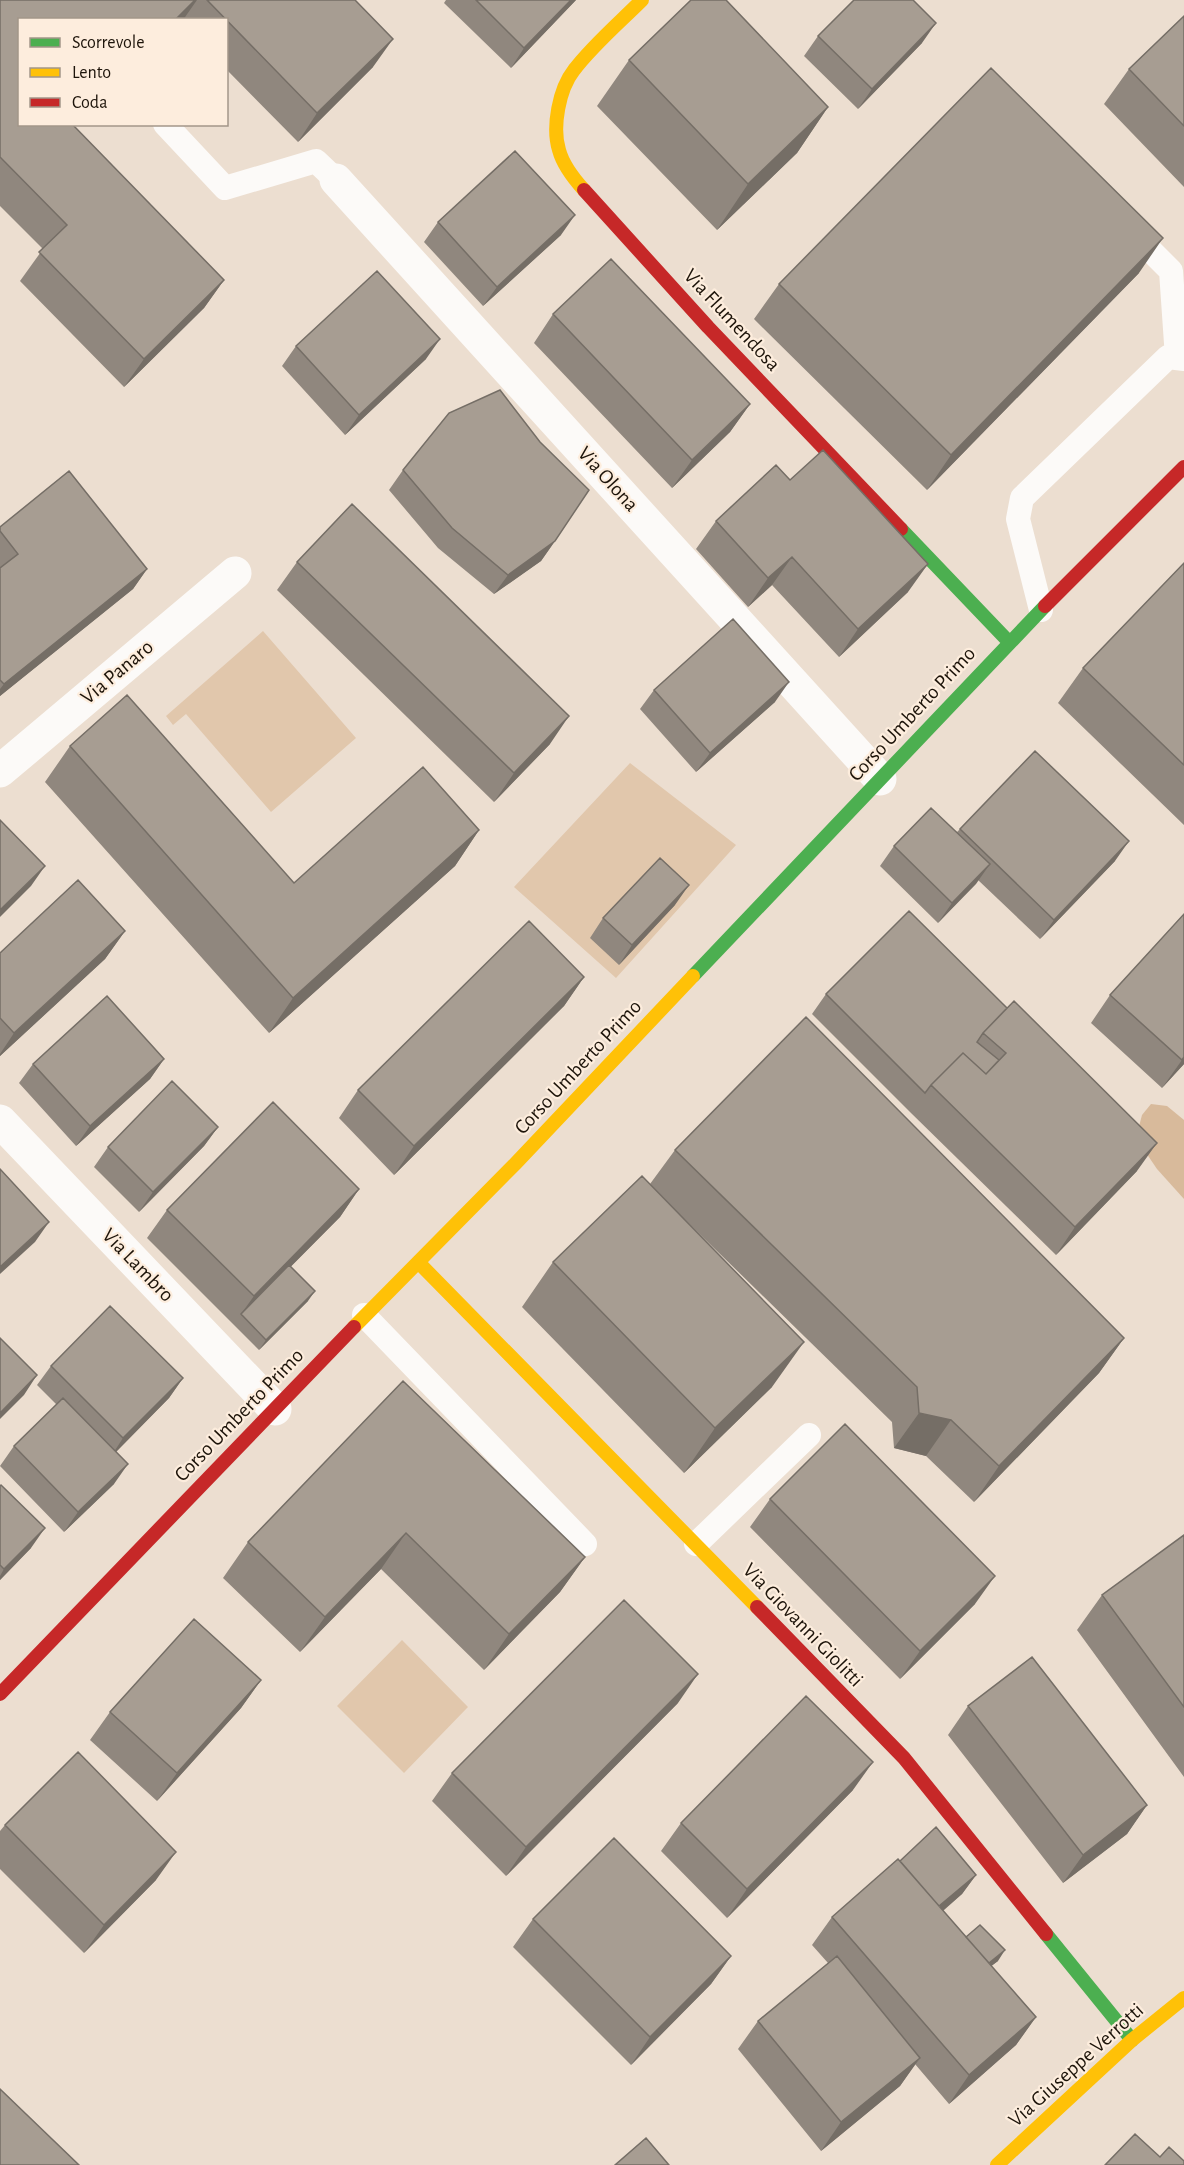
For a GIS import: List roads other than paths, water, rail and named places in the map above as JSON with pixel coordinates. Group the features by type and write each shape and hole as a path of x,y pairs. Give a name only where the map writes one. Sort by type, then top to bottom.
{"street":[{"name":"Via Flumendosa","path":"642,0 573,71 561,94 557,123 559,150 573,178 708,327 1009,642"},
{"name":"Via Olona","path":"336,180 880,779"},
{"name":"Corso Umberto Primo","path":"0,1694 364,1315 419,1263 1009,642 1184,467"},
{"name":"Via Panaro","path":"0,771 235,573"},
{"name":"Via Lambro","path":"0,1121 275,1408"},
{"name":"Via Giovanni Giolitti","path":"419,1263 903,1758 1132,2040"},
{"name":"Via Giuseppe Verrotti","path":"997,2165 1132,2040 1184,1998"}],"lane":[{"path":"167,126 225,188 315,161 336,180"},
{"path":"1041,610 1018,519 1022,498 1168,357 1180,358 1171,271 1118,218"},
{"path":"364,1315 585,1544"},
{"path":"696,1544 809,1435"}]}
